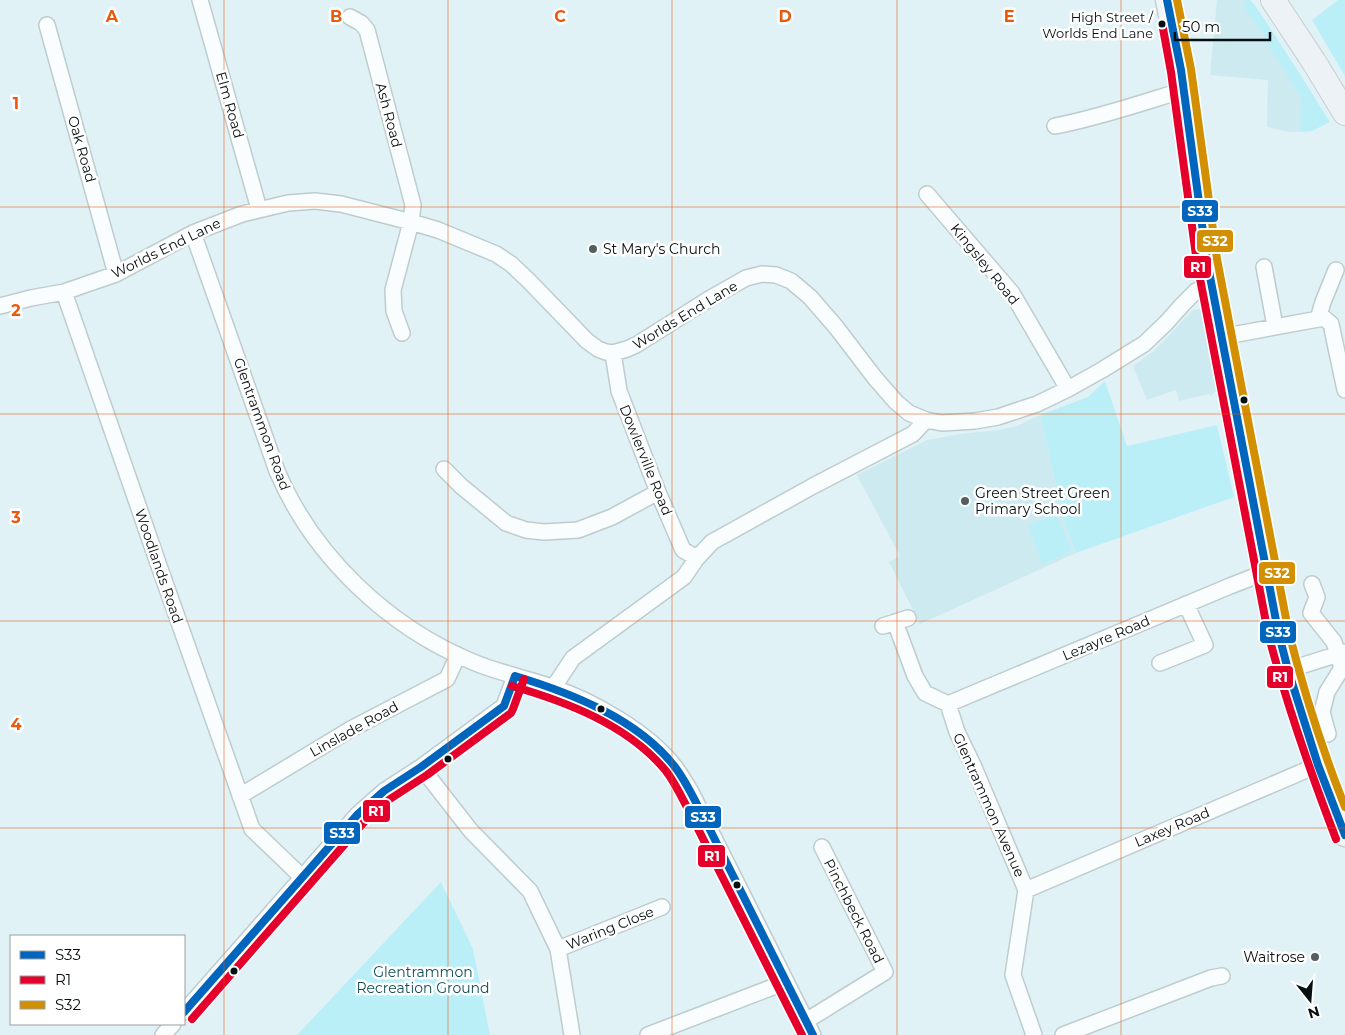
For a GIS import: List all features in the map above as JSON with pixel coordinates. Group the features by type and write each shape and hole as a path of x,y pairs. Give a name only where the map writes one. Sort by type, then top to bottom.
{"highway":[{"path":"1274,0 1345,113"}],"main road":[{"path":"1167,0 1184,90 1211,286 1282,648 1318,765 1345,835"}],"street":[{"name":"Elm Road","path":"200,0 260,209"},
{"name":"Ash Road","path":"350,17 361,23 367,30 413,205 412,222 394,290 394,311 402,333"},
{"name":"Oak Road","path":"47,25 116,274"},
{"path":"1055,126 1110,113 1184,90"},
{"name":"Kingsley Road","path":"927,194 1012,293 1068,389"},
{"name":"Worlds End Lane","path":"0,306 64,292 116,274 193,233 260,209 288,203 315,201 341,204 438,230 502,258 528,280 593,346 606,352 613,353 636,345 746,278 762,274 776,275 791,281 810,297 896,402 909,413 926,420 942,423 975,421 998,417 1037,404 1068,389 1144,344 1166,323 1190,295 1211,286"},
{"name":"Glentrammon Road","path":"193,233 277,471 290,500 326,552 348,576 406,626 437,645 474,662 554,688 591,704 618,718 668,758 691,792 813,1035"},
{"path":"1264,266 1276,326"},
{"path":"1318,319 1336,270"},
{"name":"Woodlands Road","path":"64,292 252,829 302,878"},
{"path":"1221,337 1324,318 1331,324 1345,390"},
{"name":"Dowlerville Road","path":"613,353 619,391 658,492 682,550 697,558"},
{"path":"554,688 573,658 684,577 697,558 712,542 813,486 913,434 926,420"},
{"path":"444,469 461,486 506,522 526,530 544,532 578,530 592,526 658,492"},
{"name":"Lezayre Road","path":"948,704 1266,572"},
{"path":"1312,584 1317,598 1311,613 1341,653 1342,668 1327,692 1322,712 1328,734"},
{"path":"1160,663 1205,645 1186,604"},
{"path":"895,622 915,676 925,693 948,704"},
{"path":"1288,670 1341,653"},
{"name":"Linslade Road","path":"240,796 352,729 447,678 458,655"},
{"path":"185,1011 358,814 384,791 421,767 504,706 515,676"},
{"name":"Glentrammon Avenue","path":"948,704 957,732 1026,890 1013,975 1034,1035"},
{"name":"Laxey Road","path":"1026,890 1318,765"},
{"path":"421,767 471,831 530,892 558,950 572,1035"},
{"name":"Pinchbeck Road","path":"806,1021 886,972 822,847"},
{"name":"Waring Close","path":"558,950 662,907"},
{"path":"1063,1035 1213,974"},
{"path":"648,1035 786,982"},
{"path":"163,1035 172,1025"}],"shaded area":[{"path":"1217,0 1247,0 1243,4 1299,81 1312,131 1290,132 1267,127 1268,80 1210,75"},
{"path":"1196,309 1201,309 1204,314 1218,389 1211,396 1209,394 1179,401 1176,390 1147,400 1133,366 1154,351"},
{"name":"Green Street Green Primary School","path":"1040,415 1066,527 1076,553 920,624 889,562 900,556 857,475 927,440 999,430 1017,426"}],"green space":[{"path":"1247,0 1254,4 1330,122 1312,131 1300,132 1301,97 1266,42 1265,37 1243,6"},
{"path":"1338,0 1345,0 1345,76 1312,20"},
{"path":"1105,381 1127,446 1217,425 1234,497 1076,553 1066,527 1040,415 1088,397"},
{"path":"1056,513 1072,551 1043,564 1028,526"},
{"name":"Glentrammon Recreation Ground","path":"441,882 473,949 490,1035 297,1035"}],"transit line":[{"name":"S33","path":"1167,0 1181,70 1207,261 1278,631 1288,670 1318,765 1345,835"},
{"name":"S32","path":"1177,0 1191,69 1217,259 1288,629 1328,763 1345,807"},
{"name":"R1","path":"1162,23 1171,72 1197,263 1268,633 1299,737 1336,839"},
{"name":"S33","path":"515,676 558,691 602,710 642,735 660,750 675,767 700,810 813,1035"},
{"name":"S33","path":"185,1011 358,814 384,791 421,767 504,706 515,676"},
{"name":"R1","path":"192,1019 365,821 390,799 427,775 511,713 524,679"},
{"name":"R1","path":"512,686 575,708 615,728 651,755 666,771 682,798 802,1035"}],"place":[{"name":"High Street / Worlds End Lane","path":"1162,24"},
{"name":"St Mary's Church","path":"593,249"},
{"name":"Green Street Green Primary School","path":"965,501"},
{"name":"Waitrose","path":"1315,957"}]}
